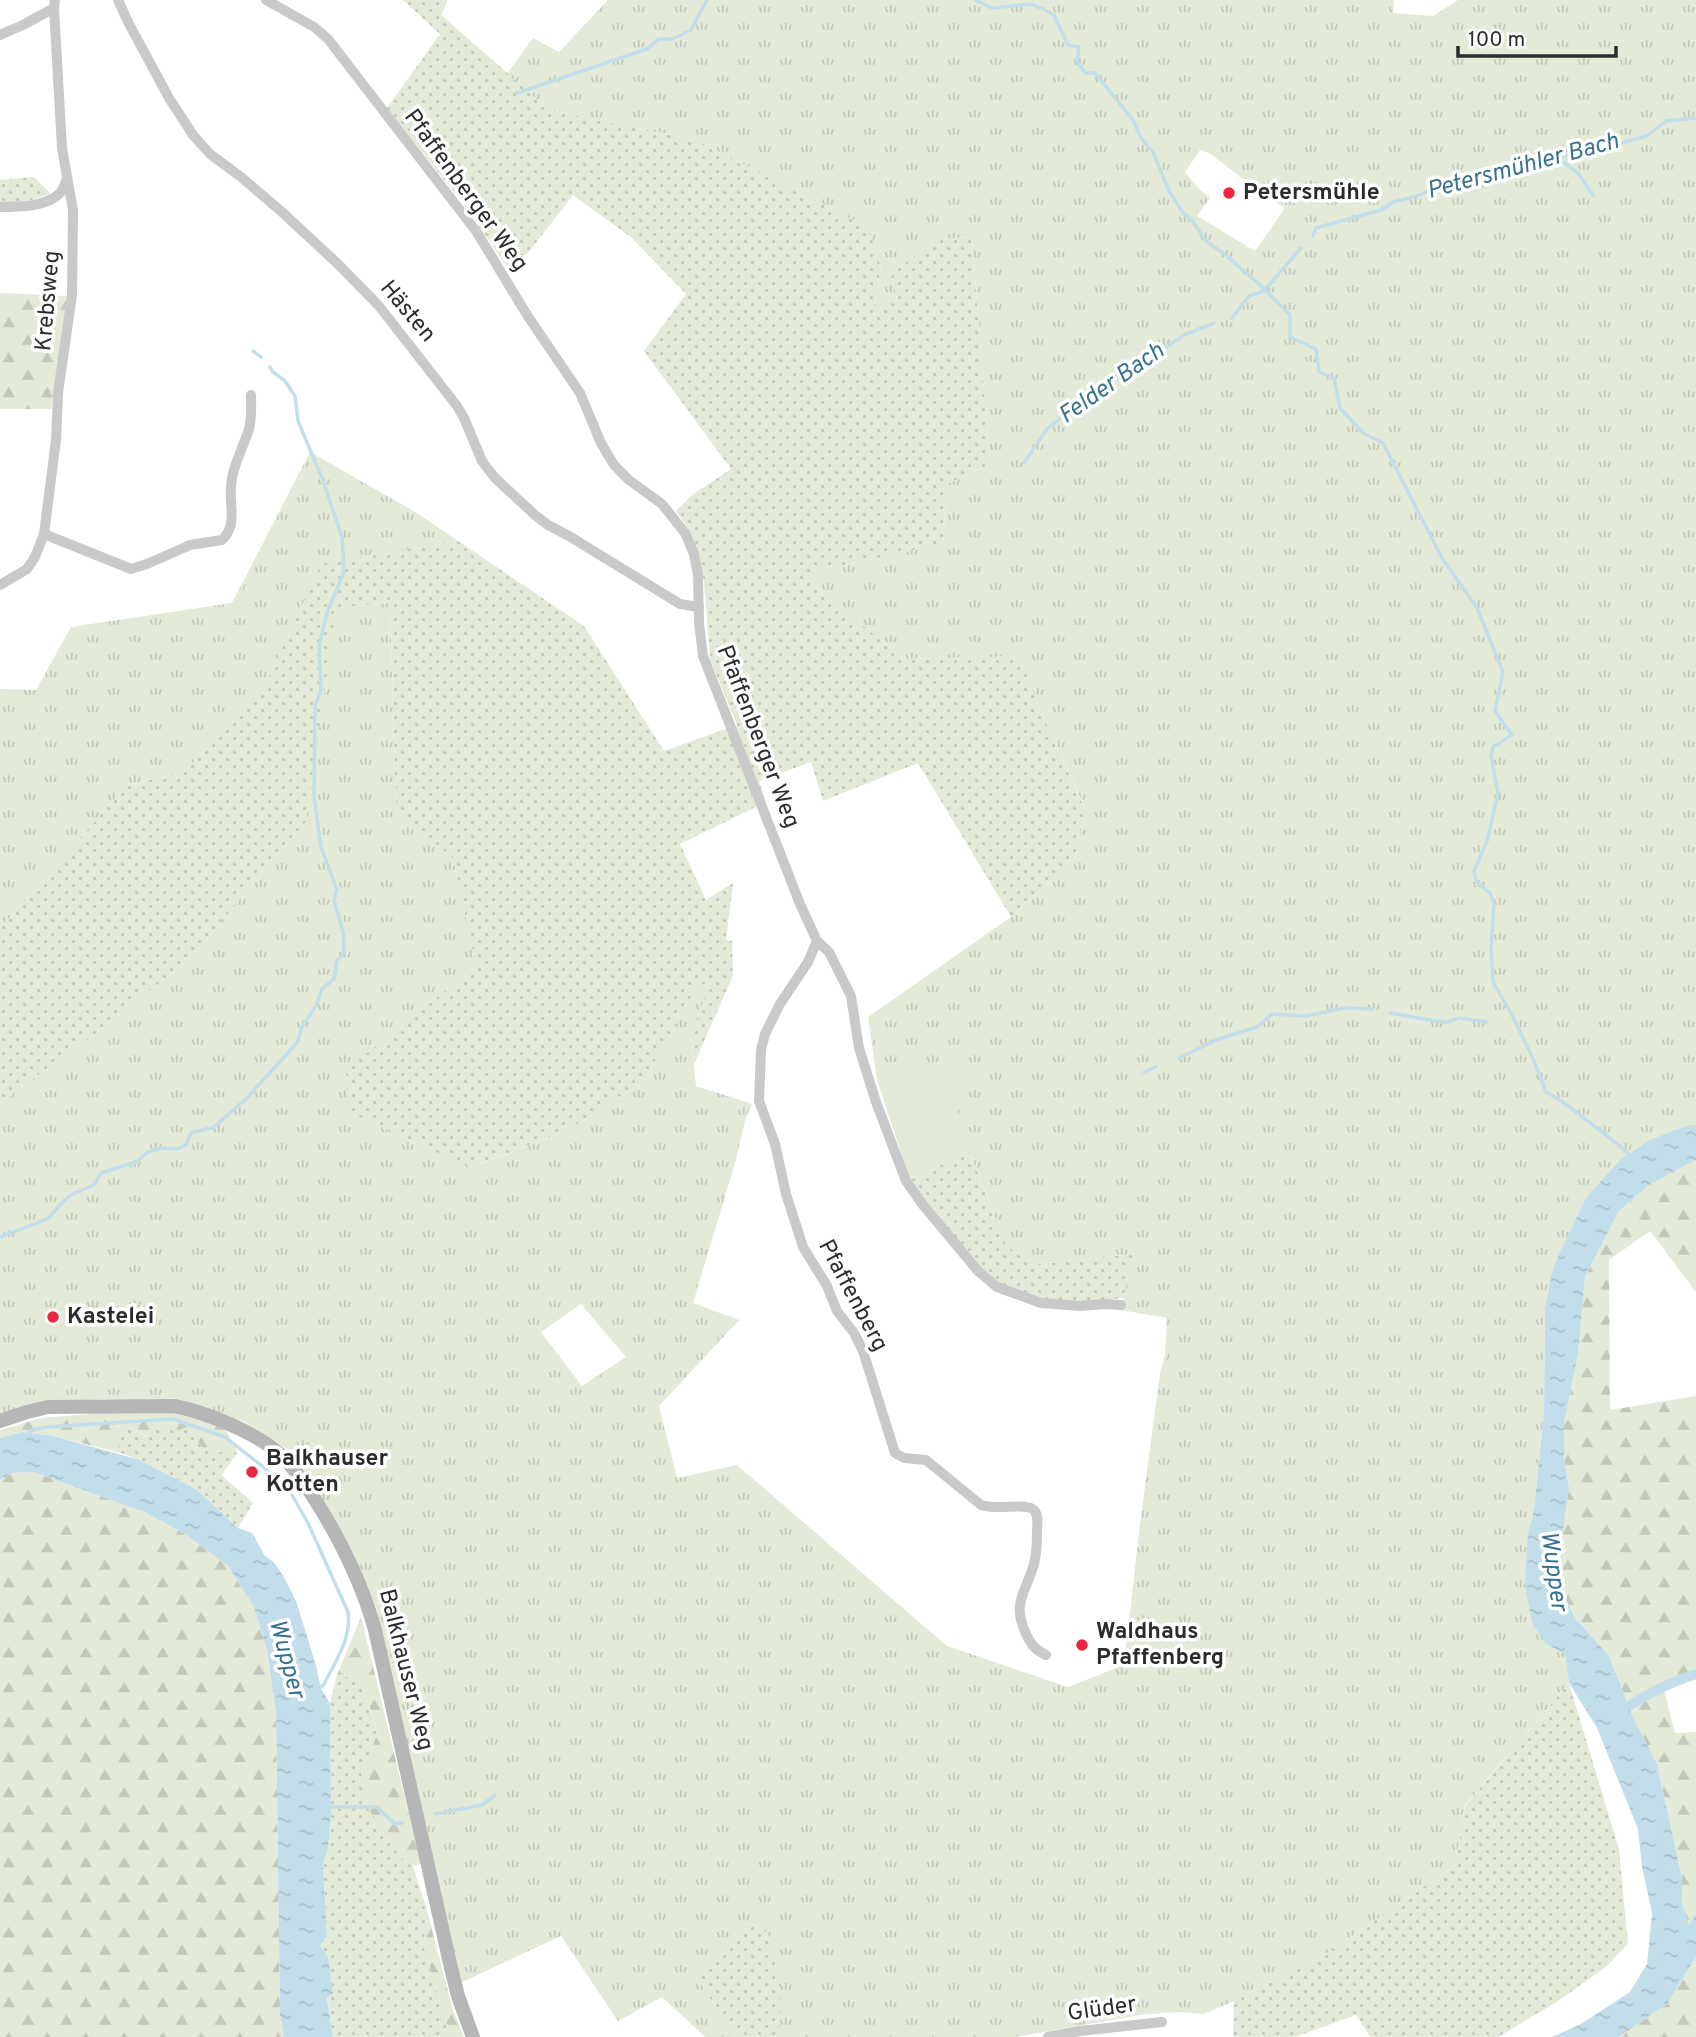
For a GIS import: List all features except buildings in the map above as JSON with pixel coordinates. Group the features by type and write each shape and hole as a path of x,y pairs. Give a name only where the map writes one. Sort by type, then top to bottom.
{"main road":[{"name":"Balkhauser Weg","path":"0,1421 48,1407 174,1406 191,1410 252,1435 273,1448 295,1471 342,1547 369,1606 451,1968 473,2037"}],"street":[{"name":"Hästen","path":"118,0 169,98 193,135 211,154 242,177 329,255 391,318 457,406 479,456 495,478 548,525 680,604 699,607"},
{"name":"Pfaffenberger Weg","path":"266,0 323,33 476,231 529,318 580,393 610,458 629,480 662,504 685,533 697,566 699,634 703,656 817,941 830,952 851,996 863,1062 906,1181 978,1271 998,1287 1041,1303 1070,1306 1121,1305"},
{"path":"0,35 23,25 55,4"},
{"name":"Krebsweg","path":"0,585 20,575 31,565 44,534 56,440 58,393 73,281 73,210 62,148 55,4"},
{"path":"0,207 29,205 53,198 63,189 67,177"},
{"path":"44,534 131,569 190,545 222,540 233,517 230,487 249,429 251,395"},
{"name":"Pfaffenberg","path":"817,941 808,962 768,1026 761,1050 759,1101 775,1144 794,1220 803,1247 827,1286 837,1311 863,1350 895,1453 904,1458 926,1460 981,1504 990,1508 1027,1506 1034,1511 1038,1518 1034,1563 1018,1612 1032,1646 1046,1654"},
{"name":"Glüder","path":"1048,2037 1162,2022"}],"green space":[{"path":"403,0 448,0 441,15 550,110 696,140 869,227 881,267 873,317 897,298 891,274 936,239 972,237 990,465 947,484 943,544 803,574 903,659 1020,655 1039,707 1085,809 1075,860 1011,917 918,763 823,801 811,762 759,781 766,802 680,844 706,900 733,883 726,940 732,941 733,976 694,1064 691,1035 709,983 697,986 644,1081 570,1129 470,1168 348,1112 345,1070 476,966 453,859 396,812 390,603 337,608 306,822 188,961 0,1103 0,928 126,786 187,770 268,679 321,563 458,541 584,626 664,751 737,725 710,659 704,582 699,555 687,527 676,511 692,495 731,469 644,351 686,294 632,238 573,195 528,253 507,267 466,207 387,108 440,34"},
{"path":"608,0 1394,0 1393,13 1433,16 1458,0 1696,0 1696,1124 1677,1129 1601,1183 1586,1198 1552,1271 1545,1307 1544,1412 1534,1510 1528,1533 1546,1644 1565,1654 1569,1683 1465,1805 1455,1865 1326,1954 1204,2014 1176,2012 1140,2015 1016,2037 778,2037 780,1983 768,1934 747,1922 696,1977 736,2037 705,2037 662,1997 618,2021 561,1936 460,1983 376,1607 352,1550 292,1452 245,1422 175,1403 102,1399 43,1403 0,1416 0,1103 188,961 306,822 336,608 390,603 396,811 453,858 476,966 346,1070 348,1112 471,1168 570,1129 644,1081 697,986 710,982 691,1035 696,1086 752,1104 693,1303 739,1320 659,1406 677,1478 737,1465 947,1646 1068,1687 1124,1665 1140,1524 1160,1373 1165,1355 1167,1318 1121,1310 1133,1254 1039,1264 1007,1247 957,1120 964,1060 877,1080 868,1017 1011,917 1075,860 1085,808 1039,707 1020,656 903,659 802,574 943,544 947,484 990,465 972,237 936,239 891,274 897,298 873,318 881,267 868,227 696,140 550,110 507,74 533,38 559,52","holes":["1200,150 1211,154 1285,208 1255,251 1197,216 1210,198 1185,172","581,1304 626,1357 582,1386 541,1332"]},
{"path":"34,177 51,194 0,205 0,180"},
{"path":"0,293 67,296 51,409 0,409"},
{"path":"310,452 417,513 458,541 321,564 268,679 187,770 126,786 0,928 0,689 36,690 71,627 232,603"},
{"path":"964,1060 957,1120 969,1151 910,1180 877,1080"},
{"path":"969,1151 1007,1247 1039,1264 1133,1254 1124,1298 1080,1303 1038,1299 996,1283 962,1248 910,1180"},
{"path":"1696,1160 1696,1292 1650,1231 1609,1260 1610,1410 1696,1396 1696,1675 1662,1682 1675,1733 1696,1732 1696,1914 1689,1926 1682,1903 1682,1878 1657,1764 1633,1717 1609,1656 1576,1619 1565,1598 1561,1546 1569,1487 1564,1458 1564,1424 1578,1354 1585,1277 1619,1211 1649,1185"},
{"path":"136,1410 171,1412 198,1418 226,1430 238,1453 205,1451 186,1427 175,1432 161,1426 149,1438 125,1425 116,1426 121,1453 53,1436 24,1432 0,1438 0,1430 42,1418"},
{"path":"125,1425 148,1438 161,1426 186,1427 205,1451 238,1453 221,1475 253,1503 238,1528 196,1489 121,1453 115,1427"},
{"path":"34,1472 144,1512 185,1534 228,1566 254,1607 267,1651 276,1712 280,2015 284,2037 0,2037 0,1480 11,1473"},
{"path":"361,1617 421,1864 413,1866 400,1857 366,1805 361,1773 378,1733 360,1679 337,1675"},
{"path":"337,1675 360,1679 378,1734 361,1773 400,1857 413,1866 426,1907 424,1947 451,2037 333,2037 320,1946 327,1936 323,1863 328,1849 331,1814 330,1703"},
{"path":"1569,1683 1619,1849 1628,1944 1606,1967 1558,2001 1498,2037 1370,2037 1356,2015 1295,2037 1233,2037 1234,2001 1326,1954 1455,1865 1465,1806"},
{"path":"426,1907 453,2010 464,2037 451,2037 424,1947"},
{"path":"747,1922 768,1934 780,1983 778,2037 736,2037 696,1977"},
{"path":"1696,1956 1696,2037 1619,2037 1668,2003"}],"water":[{"name":"Wupper","path":"1696,1124 1696,1160 1649,1185 1619,1211 1585,1277 1578,1354 1564,1424 1564,1458 1569,1487 1561,1546 1565,1598 1576,1619 1609,1656 1633,1717 1657,1764 1682,1878 1682,1903 1689,1925 1696,1914 1696,1956 1668,2003 1619,2037 1552,2037 1581,2024 1630,1992 1647,1964 1652,1913 1642,1867 1638,1829 1597,1728 1569,1683 1565,1654 1546,1644 1532,1623 1525,1584 1528,1533 1534,1510 1544,1412 1545,1307 1552,1271 1586,1198 1620,1160 1648,1141"},
{"name":"Wupper","path":"23,1432 53,1436 137,1459 196,1489 238,1528 252,1533 265,1556 274,1562 285,1579 296,1601 321,1689 330,1703 331,1814 328,1849 323,1863 327,1936 320,1946 328,1957 333,1993 327,1998 333,2037 284,2037 280,2015 276,1712 267,1651 254,1607 228,1566 185,1534 144,1512 34,1472 11,1473 0,1480 0,1438"}],"waterway":[{"path":"517,93 647,49 659,39 672,39 691,30 707,0"},
{"path":"975,0 992,8 1031,4 1054,15 1068,45 1079,47 1077,61 1085,73 1095,73 1133,120 1141,138 1153,152 1169,191 1183,213 1191,219 1206,241 1259,284 1290,315 1290,337 1316,349 1319,372 1334,378 1340,408 1363,433 1383,443 1442,558 1477,608 1503,672 1495,711 1512,735 1493,747 1491,756 1498,793 1487,841 1474,871 1476,881 1490,893 1494,904 1491,949 1493,982 1513,1017 1546,1092 1563,1102 1632,1157"},
{"name":"Petersmühler Bach","path":"1313,236 1316,228 1381,210 1393,202 1417,196 1453,181 1483,174 1515,173 1559,159 1579,148 1621,143 1647,136 1666,121 1696,118"},
{"path":"1559,159 1578,173 1593,195"},
{"name":"Petersmühler Bach","path":"1232,318 1249,296 1264,291 1301,248"},
{"name":"Felder Bach","path":"1024,463 1047,429 1080,403 1186,334 1214,323"},
{"path":"253,351 261,357"},
{"path":"0,1237 47,1219 69,1196 95,1184 101,1173 136,1162 148,1152 163,1148 177,1149 186,1145 191,1133 214,1127 246,1099 297,1043 302,1027 316,1006 322,989 334,979 337,960 343,955 343,932 334,900 337,890 321,847 314,796 315,706 321,690 319,646 327,613 344,572 342,537 322,478 298,421 295,396 285,381 270,367"},
{"path":"1179,1058 1216,1040 1257,1027 1272,1014 1306,1016 1344,1008 1373,1009"},
{"path":"1391,1013 1435,1021 1447,1022 1459,1018 1487,1022"},
{"path":"1144,1072 1156,1067"},
{"name":"Wupper","path":"28,1434 32,1430 48,1427 173,1419 225,1437 267,1470 291,1493 308,1523 348,1612 349,1622 342,1650 318,1690"},
{"path":"1617,1713 1655,1691 1696,1674"},
{"path":"435,1814 482,1805 495,1795"},
{"path":"327,1807 377,1807 395,1824 402,1823"}],"place":[{"name":"Petersmühle","path":"1229,193"},
{"name":"Kastelei","path":"53,1317"},
{"name":"Balkhauser Kotten","path":"252,1472"},
{"name":"Waldhaus Pfaffenberg","path":"1082,1645"}]}
